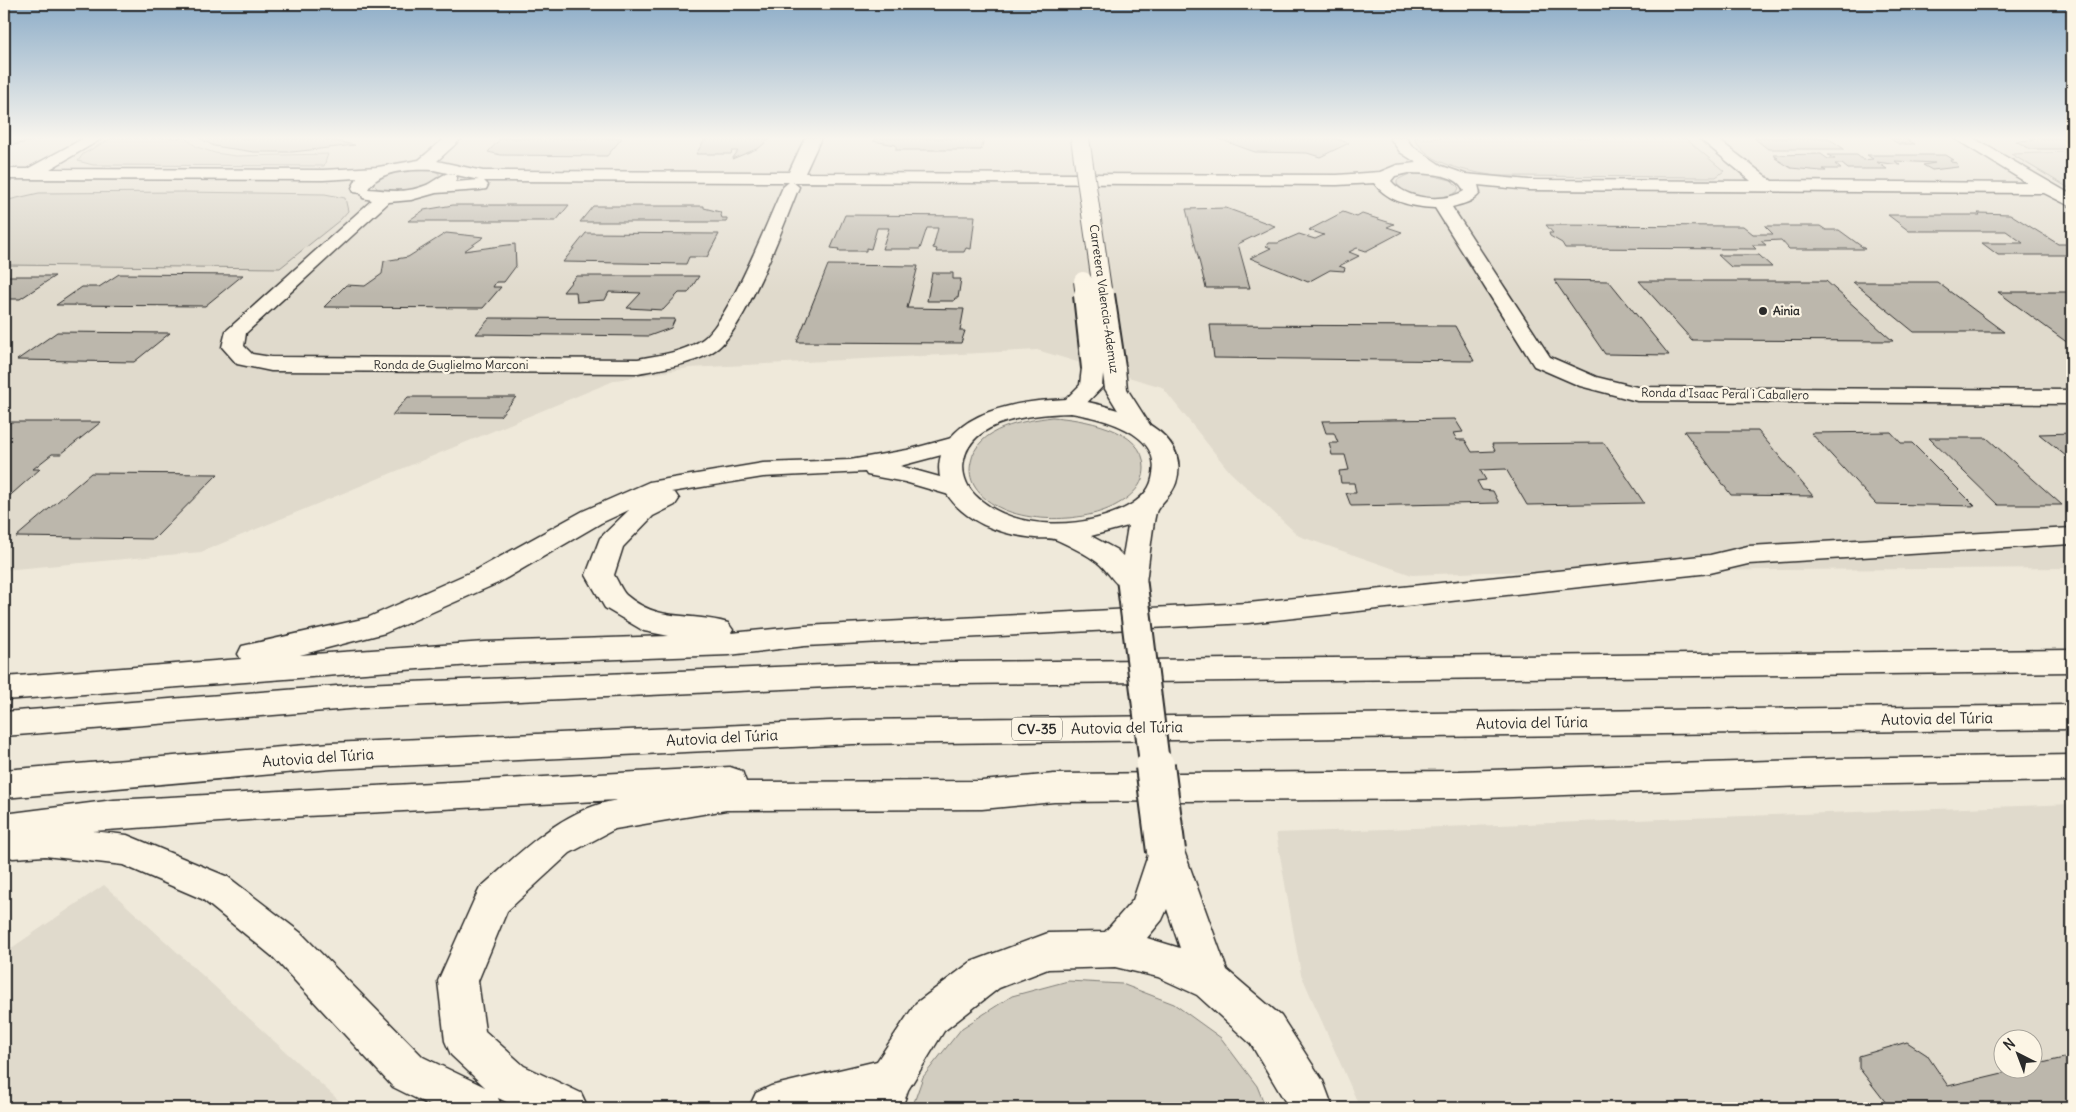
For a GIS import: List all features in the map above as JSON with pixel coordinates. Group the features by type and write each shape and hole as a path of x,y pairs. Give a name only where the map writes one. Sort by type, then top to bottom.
{"main road":[{"path":"364,190 374,195 386,196 412,194 427,190"},
{"name":"Ronda de Guglielmo Marconi","path":"386,196 236,331 232,346 244,359 271,364 638,366 686,355 713,342 728,323 789,190"},
{"name":"Carretera Valencia-Ademuz","path":"1074,190 1103,368 1138,425"},
{"name":"Carretera Valencia-Ademuz","path":"1071,406 1091,388 1103,368 1085,190"},
{"path":"1401,190 1413,200 1440,202 1461,200 1472,193 1494,190"},
{"path":"2051,190 2072,202"},
{"name":"Ronda d'Isaac Peral i Caballero","path":"1440,202 1542,361 1564,374 1596,386 1637,394 2072,397"},
{"path":"1037,406 1071,406 1118,416 1138,425 1155,440 1166,456 1167,474 1160,492 1144,508 1121,521 1094,529 1062,532 1028,529 996,520 972,506 956,488 950,473 952,458 959,443 978,426 1005,413 1037,406"},
{"path":"74,682 145,667 270,652 375,626 488,576 592,517 658,487 710,477 763,470 850,467 910,457 959,443"},
{"path":"850,467 908,475 956,488"},
{"path":"710,477 644,510 610,544 600,575 615,601 654,624 805,636"},
{"path":"1144,508 1132,582 1166,851 1211,982"},
{"path":"1062,532 1107,556 1132,582"},
{"path":"4,689 74,682 485,652 729,644 805,636 1248,613 1710,564 1748,555 1923,543 2072,536"},
{"path":"4,724 362,696 872,674 2072,662"},
{"name":"Autovia del Túria","path":"4,784 331,756 853,732 2072,717"},
{"path":"566,1108 509,1081 466,1041 458,981 493,900 557,842 609,816 726,796 982,795 1054,788 1459,785 1824,772 2072,768"},
{"path":"4,828 114,814 692,782 982,779 1054,788"},
{"path":"4,844 45,841 127,850 215,888 287,946 408,1072 480,1108"},
{"path":"1115,949 1149,908 1166,851"},
{"path":"771,1108 885,1094 930,1018 985,975 1048,951 1115,949 1164,960 1211,982 1266,1030 1308,1096 1311,1108"}],"shaded area":[{"path":"4,190 2072,190 2072,568 1485,572 1412,575 1299,536 1230,472 1162,387 1037,350 689,368 616,380 201,552 4,570"},
{"path":"379,190 413,190 403,191"},
{"path":"1404,190 1458,190 1451,195 1434,198 1409,193"},
{"path":"183,192 325,194 345,198 348,211 340,220 280,268 4,265 4,201 39,193"},
{"path":"1052,417 1094,423 1123,435 1134,443 1141,454 1144,468 1142,480 1136,490 1122,502 1101,512 1063,518 1021,515 1003,509 987,500 975,487 970,471 975,450 982,441 992,433 1003,428"},
{"path":"2072,804 2072,1108 1360,1108 1301,974 1276,833"},
{"path":"104,885 347,1108 4,1108 4,953"},
{"path":"1068,981 1122,984 1174,1004 1221,1038 1257,1086 1266,1108 912,1108 923,1077 962,1028 1012,996"}],"building":[{"path":"453,205 569,205 556,221 408,221 424,210"},
{"path":"593,206 704,206 704,208 720,212 722,218 727,218 727,220 726,222 580,222"},
{"path":"1226,208 1275,226 1238,244 1250,288 1206,288 1186,209"},
{"path":"1343,212 1357,217 1362,214 1394,224 1387,227 1402,232 1366,251 1357,248 1349,252 1359,256 1339,266 1345,268 1344,271 1330,270 1308,282 1250,258 1271,248 1266,246 1268,243 1278,243 1299,234 1315,239 1324,235 1309,230"},
{"path":"1978,213 2010,214 2058,244 2072,244 2072,255 1998,255 1982,243 2023,243 2006,231 1909,231 1888,215 1980,215"},
{"path":"845,215 975,216 971,249 966,248 964,252 936,252 937,249 933,248 938,228 927,228 920,249 882,249 889,228 877,228 871,249 866,248 866,251 838,251 839,249 831,248"},
{"path":"1546,225 1743,226 1753,234 1773,234 1765,226 1820,226 1826,230 1839,230 1865,249 1789,249 1781,240 1761,241 1766,245 1752,245 1756,249 1565,248 1562,243 1550,236 1549,233 1553,233"},
{"path":"446,233 484,237 464,251 515,244 516,266 504,282 496,282 493,287 501,287 483,308 324,307 346,285 365,286 382,274 384,261 408,257"},
{"path":"586,233 719,234 707,257 689,257 686,264 563,262"},
{"path":"1718,255 1759,255 1772,267 1731,267"},
{"path":"828,265 918,266 907,308 964,309 960,331 965,331 961,343 797,342"},
{"path":"932,273 953,273 953,279 961,279 958,298 955,298 954,301 927,301"},
{"path":"119,274 243,275 205,306 56,305 82,287 99,287"},
{"path":"4,276 55,276 20,299 4,299"},
{"path":"576,276 699,276 688,293 679,293 663,310 627,308 641,293 609,292 605,300 577,302 576,292 563,292"},
{"path":"1554,280 1609,281 1669,355 1605,354"},
{"name":"Ainia","path":"1639,281 1826,281 1893,341 1692,340"},
{"path":"1853,282 1937,282 2004,332 1914,332"},
{"path":"1998,292 2072,292 2072,346"},
{"path":"490,318 675,319 671,328 649,336 476,334"},
{"path":"1210,325 1455,326 1474,361 1214,358"},
{"path":"57,332 170,333 134,362 17,360"},
{"path":"408,397 516,397 500,416 392,415"},
{"path":"1455,419 1463,432 1453,433 1457,440 1465,440 1472,452 1495,451 1492,444 1604,443 1644,503 1527,505 1506,469 1480,470 1486,480 1477,481 1482,490 1493,491 1499,503 1351,506 1346,493 1356,493 1354,483 1341,483 1339,471 1349,470 1345,455 1332,455 1329,443 1338,443 1334,433 1326,433 1322,421"},
{"path":"11,422 101,422 61,454 52,454 33,469 40,469 4,501 4,456 6,454 4,454 4,427"},
{"path":"1684,431 1758,431 1813,496 1731,495"},
{"path":"1891,432 1901,443 1912,443 1975,506 1876,504 1811,433"},
{"path":"2072,433 2072,461 2039,434"},
{"path":"1929,438 1987,438 2062,505 1998,505"},
{"path":"91,473 218,474 154,539 16,537"},
{"path":"1907,1042 1927,1055 1948,1086 1994,1075 1994,1080 2044,1080 2044,1063 2072,1056 2072,1108 1890,1108 1859,1068 1859,1056"}],"place":[{"name":"Ainia","path":"1763,311"}]}
